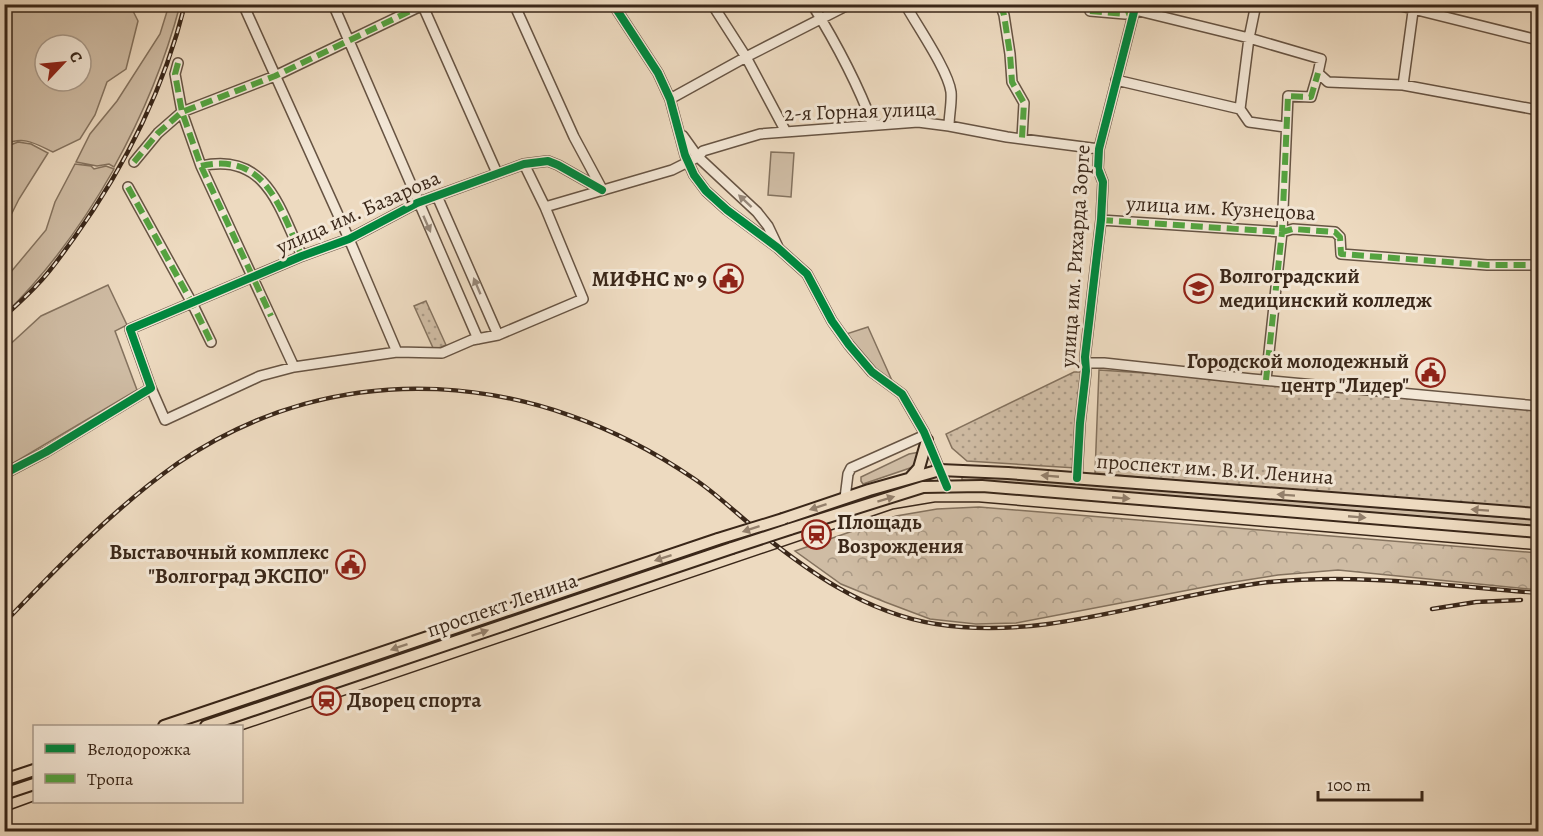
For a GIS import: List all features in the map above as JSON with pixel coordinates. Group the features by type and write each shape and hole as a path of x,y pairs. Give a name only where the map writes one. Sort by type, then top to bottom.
{"main road":[{"path":"911,477 919,468 926,437"},
{"name":"проспект им. В.И. Ленина","path":"718,539 911,477 940,470 1008,472 1539,514"},
{"name":"проспект им. В.И. Ленина","path":"732,548 922,488 982,486 1539,532"},
{"name":"проспект Ленина","path":"167,725 718,539"},
{"name":"проспект Ленина","path":"209,725 732,548"},
{"path":"280,687 285,700"},
{"path":"4,780 33,770"},
{"path":"4,794 33,784"}],"street":[{"path":"243,4 350,239 397,352"},
{"path":"333,4 417,203 478,339"},
{"path":"514,4 574,137 603,190"},
{"path":"613,4 658,73 670,99 676,126 694,175 706,191 727,210 778,248 807,274 832,321 854,352 873,372 902,394 926,437 947,487"},
{"path":"712,4 746,57 786,132"},
{"path":"812,4 861,92 873,125"},
{"path":"670,99 850,4"},
{"path":"905,4 944,71 949,85 951,94 948,126"},
{"path":"1000,4 1010,54 1012,82 1024,103 1022,138"},
{"path":"1256,4 1240,109 1249,122 1285,127"},
{"path":"1393,4 1414,7 1539,40"},
{"path":"134,162 158,133 182,112 275,76 423,5 497,173"},
{"path":"1090,11 1125,14 1136,7 1321,59 1311,97 1288,96 1282,232 1266,380"},
{"name":"улица им. Рихарда Зорге","path":"1077,478 1085,363 1101,220 1103,182 1098,169 1099,149 1136,7"},
{"path":"1403,85 1414,7"},
{"path":"178,63 175,74 182,112 201,166 294,367"},
{"path":"1318,74 1328,82 1403,85 1539,110"},
{"path":"1116,80 1240,109"},
{"name":"2-я Горная улица","path":"688,162 698,157 703,151 760,134 918,122 1099,149"},
{"path":"676,126 698,157 757,212 768,226 778,248"},
{"name":"улица им. Базарова","path":"151,388 130,329 302,256 350,239 417,203 524,164 548,161 603,190"},
{"path":"545,207 672,170 688,162"},
{"path":"201,166 214,163 250,170 269,187 302,256"},
{"path":"4,474 46,452 151,388 165,420 260,376 294,367 397,352 442,353 498,334 583,299 545,207 524,164"},
{"path":"128,187 211,342"},
{"path":"437,196 498,334"},
{"name":"улица им. Кузнецова","path":"1101,220 1282,232 1293,229 1335,232 1340,237 1341,254 1487,265 1539,265"},
{"path":"1085,363 1539,406"},
{"path":"846,498 848,474 851,468 926,437"}],"green space":[{"path":"5,4 130,5 138,21 126,69 107,82 95,115 80,139 53,152 24,141 5,145"},
{"path":"169,5 180,5 160,68 144,108 114,167 109,164 97,166 76,162 90,134 117,101 160,34"},
{"path":"18,142 31,144 48,153 19,199 5,227 5,147"},
{"path":"771,152 794,153 791,197 768,195"},
{"path":"75,164 91,166 94,169 106,166 114,169 64,246 5,314 5,279 46,230 55,202"},
{"path":"108,285 127,325 115,331 137,390 5,468 5,349 41,316"},
{"path":"426,301 446,345 434,350 414,306"},
{"path":"868,327 894,385 874,371 843,335"},
{"path":"1099,370 1265,381 1538,410 1538,513 1095,473"},
{"path":"1074,372 1081,372 1086,378 1076,468 967,461 952,448 946,434"},
{"path":"920,452 918,461 913,467 863,484 861,481 861,477 909,454"},
{"path":"962,475 1538,520 1538,526 968,481 962,480"},
{"path":"979,507 1538,553 1538,590 1338,570 1278,575 1215,585 1016,623 976,624 930,619 885,602 841,584 795,551 896,516 937,509"}],"tram line":[{"path":"243,730 893,509 935,502 979,502 1538,550"},
{"path":"4,812 33,801"}],"railway":[{"path":"4,317 52,268 110,183 154,97 185,4"},
{"path":"4,623 87,539 131,499 178,463 240,428 305,404 371,391 437,389 504,397 569,415 632,442 701,483 772,542 838,587 885,610 936,624 978,628 1020,627 1062,622 1227,588 1303,580 1370,580 1538,593"},
{"path":"1432,609 1476,602 1521,600"}],"marked path":[{"path":"134,162 158,133 182,112 275,76 425,4"},
{"path":"1000,4 1004,15 1012,82 1024,103 1022,138"},
{"path":"1090,11 1125,14 1135,10"},
{"path":"178,63 175,74 182,112 201,166 271,316"},
{"path":"1266,380 1282,232 1288,96 1311,97 1318,73"},
{"path":"201,166 223,164 242,167 256,176 278,203 302,256"},
{"path":"128,187 211,342"},
{"path":"1101,220 1282,232 1293,229 1335,232 1340,237 1341,254 1487,265 1538,265"}],"cycle path":[{"path":"613,4 658,73 670,99 685,155 694,175 706,191 727,210 778,248 807,274 832,321 849,345 872,372 902,394 924,432 947,487"},
{"path":"1077,478 1086,371 1085,357 1101,220 1103,182 1098,169 1099,149 1136,4"},
{"path":"4,474 46,452 151,388 130,329 302,256 349,239 417,203 524,164 548,161 602,190"}],"place":[{"name":"МИФНС № 9","path":"728,279"},
{"name":"Волгоградский медицинский колледж","path":"1198,288"},
{"name":"Городской молодежный центр \"Лидер\"","path":"1430,373"},
{"name":"Площадь Возрождения","path":"816,534"},
{"name":"Выставочный комплекс \"Волгоград ЭКСПО\"","path":"350,564"},
{"name":"Дворец спорта","path":"326,700"}]}
